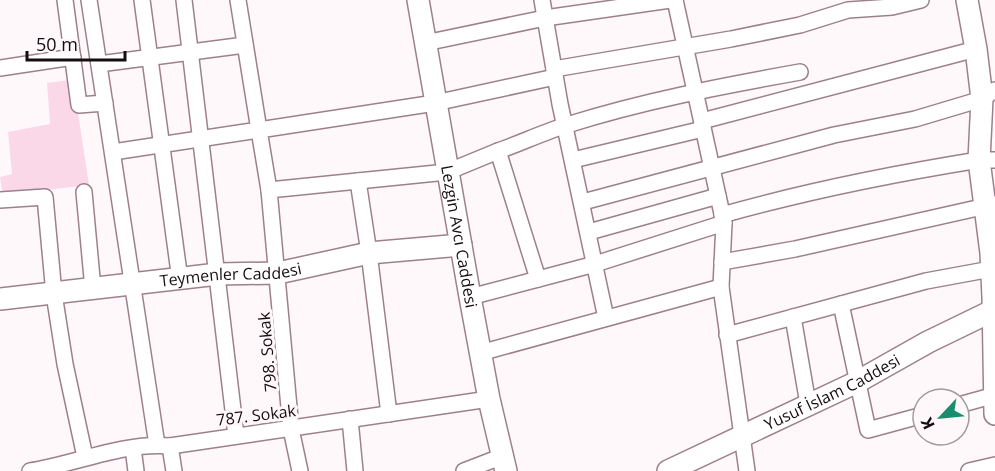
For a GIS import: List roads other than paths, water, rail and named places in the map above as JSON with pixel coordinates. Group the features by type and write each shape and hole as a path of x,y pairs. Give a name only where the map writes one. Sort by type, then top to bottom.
{"street":[{"path":"65,0 79,105 105,103"},
{"path":"88,0 133,284 164,445 174,471"},
{"path":"142,0 180,280"},
{"path":"184,0 236,435"},
{"name":"798. Sokak","path":"238,0 269,190 291,429 300,471"},
{"name":"Lezgin Avcı Caddesi","path":"418,0 480,353 505,464"},
{"path":"542,0 565,126 606,318"},
{"path":"425,42 545,18 670,0"},
{"path":"675,0 723,219 721,287 740,436 747,471"},
{"path":"113,152 435,103 555,73 800,24 848,10 892,7 921,0"},
{"path":"968,0 976,49 988,94 987,160 994,301 995,414"},
{"path":"99,64 245,45"},
{"path":"573,160 976,49"},
{"path":"0,68 73,57"},
{"path":"269,190 447,172 565,126 695,91 800,72"},
{"path":"583,202 834,135 915,119 988,94"},
{"path":"498,151 538,279"},
{"path":"470,297 595,264 778,199 858,182 987,160"},
{"path":"358,181 389,414"},
{"path":"84,192 93,289"},
{"path":"589,232 718,196"},
{"path":"0,201 45,197 54,294 65,364 85,457"},
{"path":"722,262 795,249 990,205"},
{"name":"Teymenler Caddesi","path":"0,299 218,274 278,273 369,253 461,245"},
{"path":"727,335 926,281 991,269"},
{"path":"480,353 721,287"},
{"name":"Yusuf İslam Caddesi","path":"668,471 693,465 740,436 857,382 994,301"},
{"path":"841,304 868,430 911,418"},
{"path":"793,317 808,404"},
{"path":"971,402 995,395"},
{"name":"787. Sokak","path":"30,471 65,467 85,457 133,448 291,429 489,399"},
{"path":"350,419 355,471"},
{"path":"133,448 136,471"},
{"path":"464,471 505,464"},
{"path":"969,471 995,465"}]}
